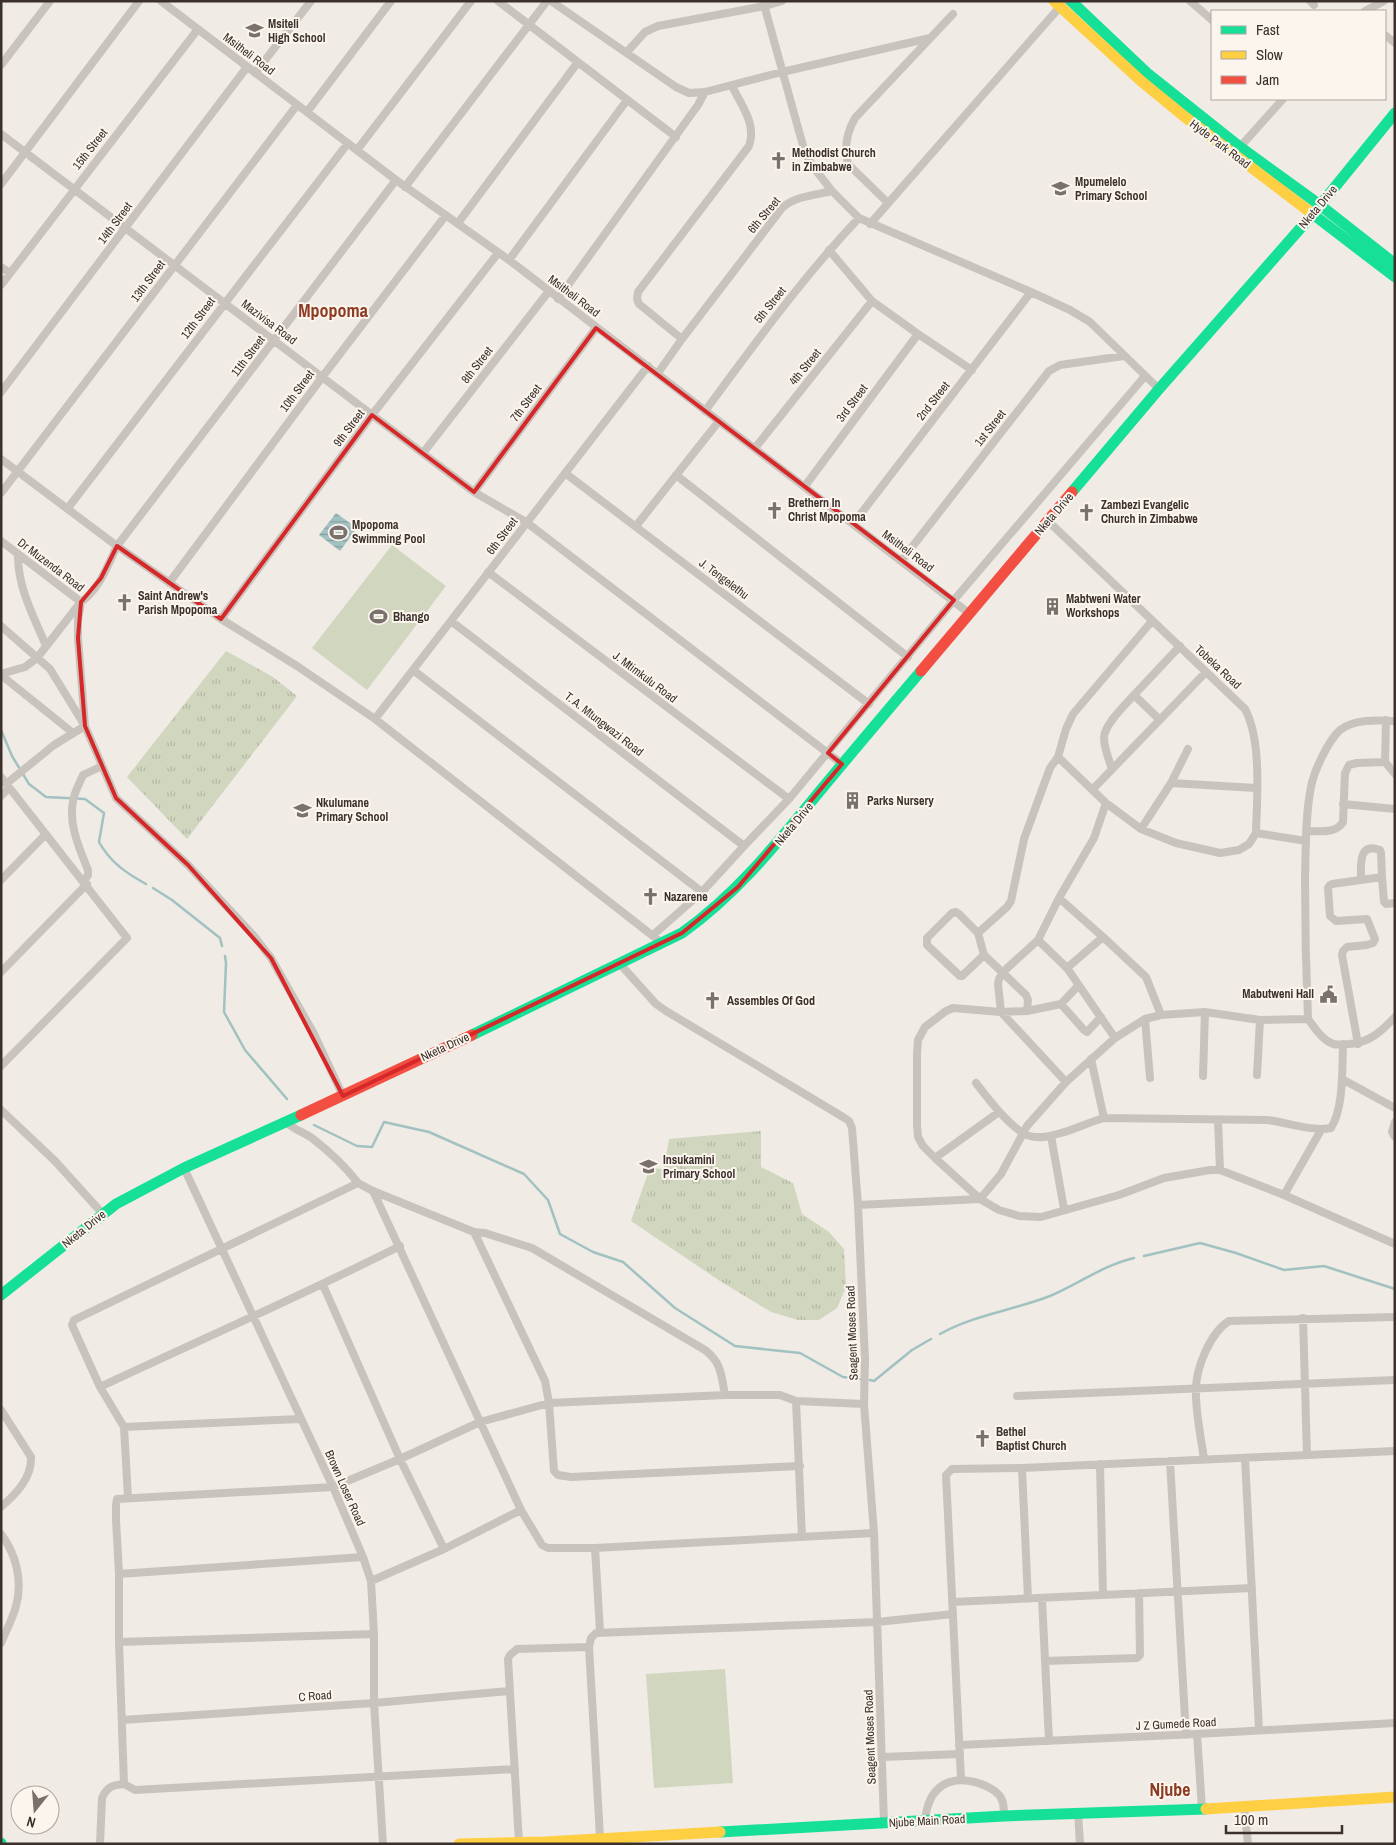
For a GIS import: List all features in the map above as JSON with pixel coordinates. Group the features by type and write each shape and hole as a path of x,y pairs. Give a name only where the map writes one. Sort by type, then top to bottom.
{"street":[{"path":"1,65 50,1"},
{"path":"1,184 139,1"},
{"name":"Msitheli Road","path":"161,1 405,187 509,260 970,614"},
{"path":"255,73 311,1"},
{"path":"307,112 391,1"},
{"path":"357,150 471,1"},
{"path":"498,1 676,137"},
{"path":"405,187 547,1"},
{"path":"551,1 676,87 689,93 705,92 732,86 782,72 930,38"},
{"path":"627,52 645,32 658,26 782,1"},
{"name":"Hyde Park Road","path":"1070,1 1147,73 1240,147 1395,277"},
{"path":"1190,1 1211,19"},
{"path":"1367,10 1384,1"},
{"path":"870,224 1059,3"},
{"name":"Hyde Park Road","path":"1059,3 1178,111 1395,264"},
{"path":"764,4 805,153 814,168 832,190 859,218 1070,310 1090,322 1159,389"},
{"path":"888,203 848,164 846,155 850,127 856,118 953,14"},
{"name":"15th Street","path":"1,285 198,29"},
{"path":"458,223 578,62"},
{"name":"14th Street","path":"1,392 247,67"},
{"path":"682,338 639,304 637,299 638,292 749,146 752,139 752,126 732,86"},
{"path":"558,299 676,137 705,92"},
{"path":"509,260 627,100"},
{"path":"1240,147 1282,100"},
{"name":"13th Street","path":"1,493 297,104"},
{"name":"Nketa Drive","path":"1,1295 102,1213 116,1204 184,1168 343,1096 620,964 682,933 700,921 738,887 774,848 842,764 1159,389 1316,210 1395,113"},
{"name":"Mazivisa Road","path":"1,134 474,492 526,522 842,764"},
{"name":"12th Street","path":"68,508 348,143"},
{"name":"11th Street","path":"117,546 396,180"},
{"name":"6th Street","path":"658,374 682,338 782,208 788,203 832,190"},
{"name":"10th Street","path":"169,583 446,215"},
{"name":"5th Street","path":"705,411 765,330 829,250 859,218"},
{"path":"829,250 872,301 972,370"},
{"name":"9th Street","path":"221,619 372,414 498,253"},
{"path":"1,267 10,273"},
{"name":"8th Street","path":"422,453 549,291"},
{"name":"2nd Street","path":"853,524 1031,292"},
{"name":"4th Street","path":"755,448 872,301"},
{"name":"7th Street","path":"474,492 596,328"},
{"name":"3rd Street","path":"805,486 918,334"},
{"name":"1st Street","path":"902,560 1049,371 1060,366 1124,356"},
{"name":"6th Street","path":"375,719 648,366"},
{"path":"653,935 702,892 789,799 954,600 1145,376"},
{"path":"636,526 719,421"},
{"path":"1,459 169,583 375,719 662,943"},
{"name":"J. Tengelethu","path":"565,473 869,704"},
{"path":"676,474 908,657"},
{"name":"Tobeka Road","path":"1048,521 1245,709 1252,722 1256,749 1256,833"},
{"name":"Dr Muzenda Road","path":"1,541 81,602 87,598 96,586 117,546"},
{"path":"18,554 22,587 46,646"},
{"name":"J. Mtimkulu Road","path":"488,572 789,799"},
{"path":"1,674 25,667 37,658 81,602"},
{"path":"81,602 78,638 85,726"},
{"name":"T. A. Mtungwazi Road","path":"451,620 744,846"},
{"path":"978,933 1011,902 1024,839 1050,768 1058,757 1066,729 1073,714 1152,621"},
{"path":"1,626 50,669 85,726 116,798 188,865 254,936 271,958 313,1032 343,1096"},
{"path":"1112,769 1104,745 1103,735 1106,728 1180,646"},
{"path":"412,670 702,892"},
{"path":"1093,789 1206,672"},
{"path":"1,674 73,733"},
{"path":"1134,695 1160,720"},
{"path":"1386,720 1385,762 1395,774"},
{"path":"1395,721 1352,723 1341,730 1332,739 1314,776 1306,831 1305,943 1308,1019 1321,1036 1333,1044 1358,1044 1386,1028 1395,1017"},
{"path":"1,796 5,783 54,745 85,726"},
{"path":"1141,829 1171,783 1188,749"},
{"path":"1058,757 1106,803 1141,829 1176,843 1220,853 1239,850 1249,844 1256,833 1306,841"},
{"path":"1306,831 1336,830 1340,827 1343,822 1345,773 1349,765 1385,762"},
{"path":"1,972 85,883 88,870 73,826 74,798 83,775 102,766"},
{"path":"1,1066 127,938 5,783"},
{"path":"1171,783 1256,788"},
{"path":"1066,1082 1002,1012 998,984 1003,972 1038,940 1059,898 1094,838 1106,803"},
{"path":"1343,804 1395,809"},
{"path":"1,880 46,834"},
{"path":"1361,879 1362,855 1365,851 1375,848 1380,850 1384,902 1386,904 1395,903"},
{"path":"1358,1044 1342,955 1347,947 1367,945 1373,943 1375,939 1367,919 1332,920 1328,888 1332,884 1382,877"},
{"path":"1059,898 1146,977 1161,1016"},
{"path":"984,956 960,976 927,945 927,938 952,913 956,912 978,933 984,956 1026,995 1028,1000 1027,1011"},
{"path":"1068,968 1103,937"},
{"path":"1038,940 1068,968 1078,986 1115,1038"},
{"name":"Seagent Moses Road","path":"620,964 656,1004 849,1121 852,1128 858,1205 865,1359 864,1404 874,1533 884,1823"},
{"path":"1078,986 1061,1004 1027,1011 1002,1012 953,1008 925,1027 918,1040 918,1131 920,1142 980,1199 999,1210 1025,1217 1041,1217 1119,1195 1164,1178 1220,1170 1394,1242"},
{"path":"1061,1004 1087,1032 1101,1017"},
{"path":"858,1205 980,1199 1001,1174 1022,1132 1066,1082 1115,1038 1146,1019 1205,1012 1260,1020 1308,1019"},
{"path":"1203,1076 1205,1012"},
{"path":"1146,1019 1150,1078"},
{"path":"1257,1075 1260,1020"},
{"path":"976,1082 999,1112 1022,1132 1038,1138 1051,1136 1104,1118 1267,1120 1321,1130 1331,1128 1336,1120 1342,1079 1343,1044"},
{"path":"1090,1059 1104,1118"},
{"path":"1342,1079 1395,1108"},
{"path":"1,1110 55,1161 102,1213"},
{"path":"935,1158 999,1112"},
{"path":"1218,1120 1220,1170"},
{"path":"286,1122 289,1126 312,1138 344,1164 358,1183 373,1191 474,1232 485,1233 532,1248 705,1350 719,1364 725,1395"},
{"path":"1395,1122 1392,1132 1395,1137"},
{"path":"1284,1195 1321,1130"},
{"path":"1051,1136 1064,1209"},
{"name":"Brown Loser Road","path":"184,1168 333,1487 370,1581 374,1634 374,1703 383,1844"},
{"path":"128,1498 124,1427 100,1387 72,1325 74,1320 358,1183"},
{"path":"373,1191 521,1510 542,1545 548,1548 595,1548 874,1533"},
{"path":"474,1232 545,1380 549,1403 554,1471 558,1475 562,1477 800,1466"},
{"path":"100,1387 253,1315 323,1285 400,1246"},
{"path":"323,1285 400,1459 444,1549"},
{"path":"1204,1459 1196,1388 1204,1355 1217,1330 1223,1324 1229,1321 1302,1318 1395,1318"},
{"path":"1302,1318 1307,1455"},
{"path":"1017,1396 1395,1380"},
{"path":"124,1784 116,1505 118,1499 333,1487 480,1422 549,1403 725,1395 780,1395 796,1401 864,1404"},
{"path":"796,1401 802,1537"},
{"path":"1,1410 31,1457 31,1463 20,1489 1,1507"},
{"path":"124,1427 300,1418"},
{"path":"961,1779 947,1472 952,1469 1022,1468 1395,1451"},
{"path":"1245,1458 1259,1730"},
{"path":"1170,1461 1186,1735"},
{"path":"1100,1464 1104,1595"},
{"path":"1022,1468 1028,1599"},
{"path":"370,1581 444,1549 521,1510"},
{"path":"1,1534 14,1554 18,1584 17,1605 1,1643"},
{"path":"595,1548 600,1632"},
{"path":"119,1574 362,1557"},
{"path":"952,1602 1252,1588"},
{"path":"1045,1661 1137,1658 1140,1655 1139,1594"},
{"path":"1042,1599 1049,1740"},
{"path":"600,1837 589,1647 591,1638 596,1633 877,1622 953,1614"},
{"path":"119,1642 374,1634"},
{"path":"520,1842 508,1659 517,1649 589,1647"},
{"name":"C Road","path":"122,1720 374,1703 509,1691"},
{"name":"J Z Gumede Road","path":"959,1745 1395,1723"},
{"path":"1197,1734 1202,1808"},
{"path":"882,1757 960,1754"},
{"path":"100,1844 102,1798 105,1791 111,1786 124,1784 135,1790 514,1769"},
{"path":"925,1821 926,1810 936,1789 949,1782 961,1779 987,1786 998,1794 1003,1801 1004,1816"},
{"name":"Njube Main Road","path":"459,1844 546,1843 600,1837 634,1840 1004,1816 1244,1806 1395,1797"},
{"path":"1244,1806 1248,1844"},
{"path":"1078,1813 1080,1844"}],"highlighted area":[{"path":"596,328 954,600 828,753 842,764 738,887 682,933 343,1096 271,958 188,865 116,798 85,726 78,638 81,602 101,578 117,546 221,619 372,415 474,492"}],"green space":[{"name":"Bhango","path":"392,545 446,586 367,690 312,648"},
{"path":"226,651 273,677 297,696 187,839 127,777"},
{"path":"761,1131 761,1167 793,1183 802,1214 829,1232 844,1249 846,1287 837,1308 819,1320 798,1320 771,1312 720,1281 631,1221 650,1168 664,1169 669,1139"},
{"path":"725,1669 733,1783 654,1788 646,1674"}],"water":[{"name":"Mpopoma Swimming Pool","path":"336,513 357,528 340,551 319,535"}],"waterway":[{"path":"1,730 12,756 29,784 46,797 85,799 104,813 99,842 103,849 119,866 146,884"},
{"path":"153,888 172,900 220,938 222,946"},
{"path":"225,956 224,1012 245,1050 287,1099"},
{"path":"314,1125 357,1146 372,1147 384,1122 429,1132 524,1174 548,1200 560,1234 593,1252 623,1262 675,1308 735,1346 800,1353 843,1377 860,1379"},
{"path":"1144,1256 1200,1243 1284,1270 1324,1266 1395,1289"},
{"path":"940,1334 980,1317 1050,1296 1102,1270 1134,1258"},
{"path":"870,1380 874,1381 912,1350 931,1339"}],"traffic: fast":[{"path":"1071,1 1147,73 1240,147 1320,205 1395,264"},
{"path":"1072,492 1159,389 1313,214 1395,113"},
{"path":"1310,212 1395,277"},
{"path":"472,1035 682,933 702,918 756,867 921,671"},
{"path":"1,1295 116,1204 184,1168 301,1115"},
{"path":"720,1832 1004,1816 1206,1809"}],"traffic: slow":[{"path":"1054,1 1141,81 1310,212"},
{"path":"1206,1809 1395,1797"},
{"path":"459,1844 545,1842 720,1832"}],"traffic: jam":[{"path":"921,671 1072,492"},
{"path":"301,1115 472,1035"}],"place":[{"name":"Msiteli High School","path":"254,31"},
{"name":"Methodist Church in Zimbabwe","path":"778,160"},
{"name":"Mpumelelo Primary School","path":"1061,189"},
{"name":"Brethern In Christ Mpopoma","path":"774,510"},
{"name":"Zambezi Evangelic Church in Zimbabwe","path":"1087,512"},
{"name":"Mpopoma Swimming Pool","path":"338,532"},
{"name":"Saint Andrew's Parish Mpopoma","path":"124,603"},
{"name":"Mabtweni Water Workshops","path":"1052,606"},
{"name":"Bhango","path":"379,617"},
{"name":"Parks Nursery","path":"853,801"},
{"name":"Nkulumane Primary School","path":"302,810"},
{"name":"Nazarene","path":"650,897"},
{"name":"Mabutweni Hall","path":"1328,994"},
{"name":"Assembles Of God","path":"713,1001"},
{"name":"Insukamini Primary School","path":"649,1167"},
{"name":"Bethel Baptist Church","path":"982,1439"}],"district":[{"name":"Mpopoma","path":"333,311"},
{"name":"Njube","path":"1170,1790"}]}
